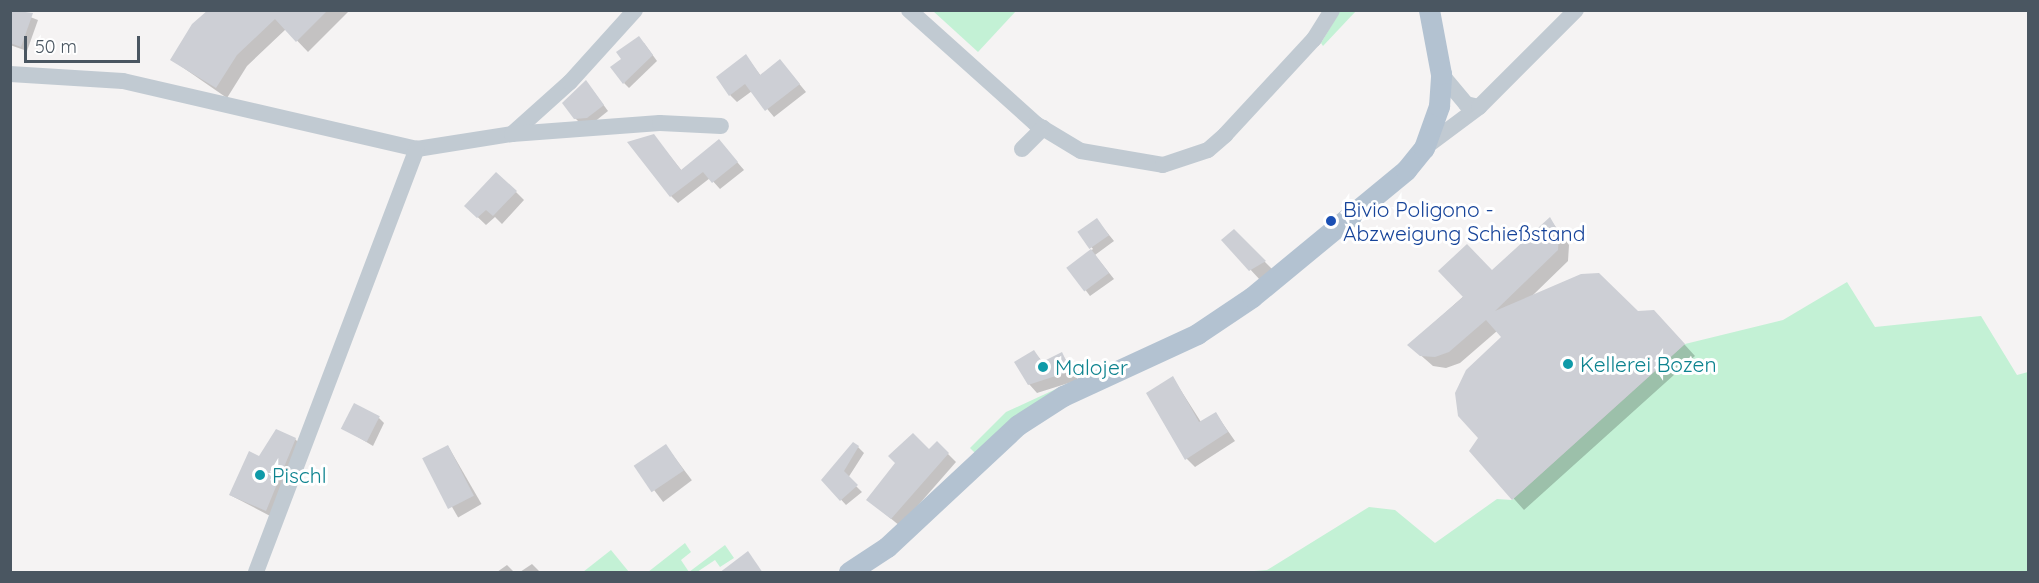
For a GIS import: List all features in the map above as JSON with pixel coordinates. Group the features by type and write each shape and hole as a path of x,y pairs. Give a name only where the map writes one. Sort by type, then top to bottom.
{"main road":[{"path":"849,573 887,547 1018,425 1063,396 1197,334 1252,297 1406,170 1424,148 1435,124 1441,74 1429,13"}],"street":[{"path":"512,134 570,82 635,10"},
{"path":"909,10 1043,128 1081,151 1109,159 1163,165 1197,154 1225,135 1234,120 1320,29 1332,10"},
{"path":"1320,29 1326,10"},
{"path":"1424,148 1479,107 1576,10"},
{"path":"10,74 123,81 417,149 512,134 660,123 721,126"},
{"path":"1441,74 1466,104 1479,107"},
{"path":"1022,148 1043,128"},
{"path":"256,573 417,149"}],"green space":[{"path":"933,11 1016,11 978,52"},
{"path":"1340,11 1356,11 1323,46 1321,43"},
{"path":"1847,282 1875,327 1981,316 2017,375 2028,372 2028,572 1242,572 1267,570 1369,507 1395,510 1435,543 1497,499 1512,500 1685,344 1783,320"},
{"path":"1069,383 975,453 970,448 1006,412"},
{"path":"685,543 691,552 681,560 689,572 648,572"},
{"path":"725,545 734,558 720,567 715,560 697,572 689,572"},
{"path":"611,550 629,572 583,572"}],"building":[{"path":"10,10 33,13 21,47 10,43"},
{"path":"208,10 328,10 296,42 275,19 237,55 216,88 170,60 192,24"},
{"path":"639,36 653,55 623,84 610,67 621,59 616,52"},
{"path":"746,54 760,75 780,59 800,84 765,111 745,84 729,96 716,77"},
{"path":"586,80 604,105 587,118 574,119 562,103"},
{"path":"654,134 681,170 719,139 738,162 712,183 703,172 670,197 627,142"},
{"path":"496,172 517,191 493,216 486,210 477,218 464,206"},
{"name":"Kellerei Bozen","path":"1550,217 1559,233 1558,250 1495,311 1581,274 1599,273 1638,311 1654,310 1685,344 1512,500 1469,451 1478,438 1458,416 1455,393 1466,370 1501,337 1486,320 1449,352 1435,357 1420,356 1407,345 1463,297 1438,271 1467,244 1492,270"},
{"path":"1097,218 1109,235 1089,249 1077,232"},
{"path":"1234,229 1266,261 1249,271 1221,240"},
{"path":"1091,249 1109,273 1084,292 1066,268"},
{"name":"Malojer","path":"1034,350 1042,362 1062,352 1071,371 1028,385 1014,362"},
{"path":"1173,376 1199,422 1216,412 1228,432 1185,460 1146,393"},
{"path":"354,403 380,416 367,442 341,429"},
{"name":"Pischl","path":"276,429 296,438 266,511 229,495 249,451 259,456"},
{"path":"913,433 929,449 937,441 949,453 891,519 866,500 895,463 888,456"},
{"path":"853,442 859,446 844,471 858,485 840,501 821,480"},
{"path":"666,444 684,471 652,492 634,466"},
{"path":"448,445 474,496 448,509 422,458"},
{"path":"748,551 763,573 719,573"}],"place":[{"name":"Bivio Poligono - Abzweigung Schießstand","path":"1331,221"},
{"name":"Kellerei Bozen","path":"1568,364"},
{"name":"Malojer","path":"1043,367"},
{"name":"Pischl","path":"260,475"}]}
